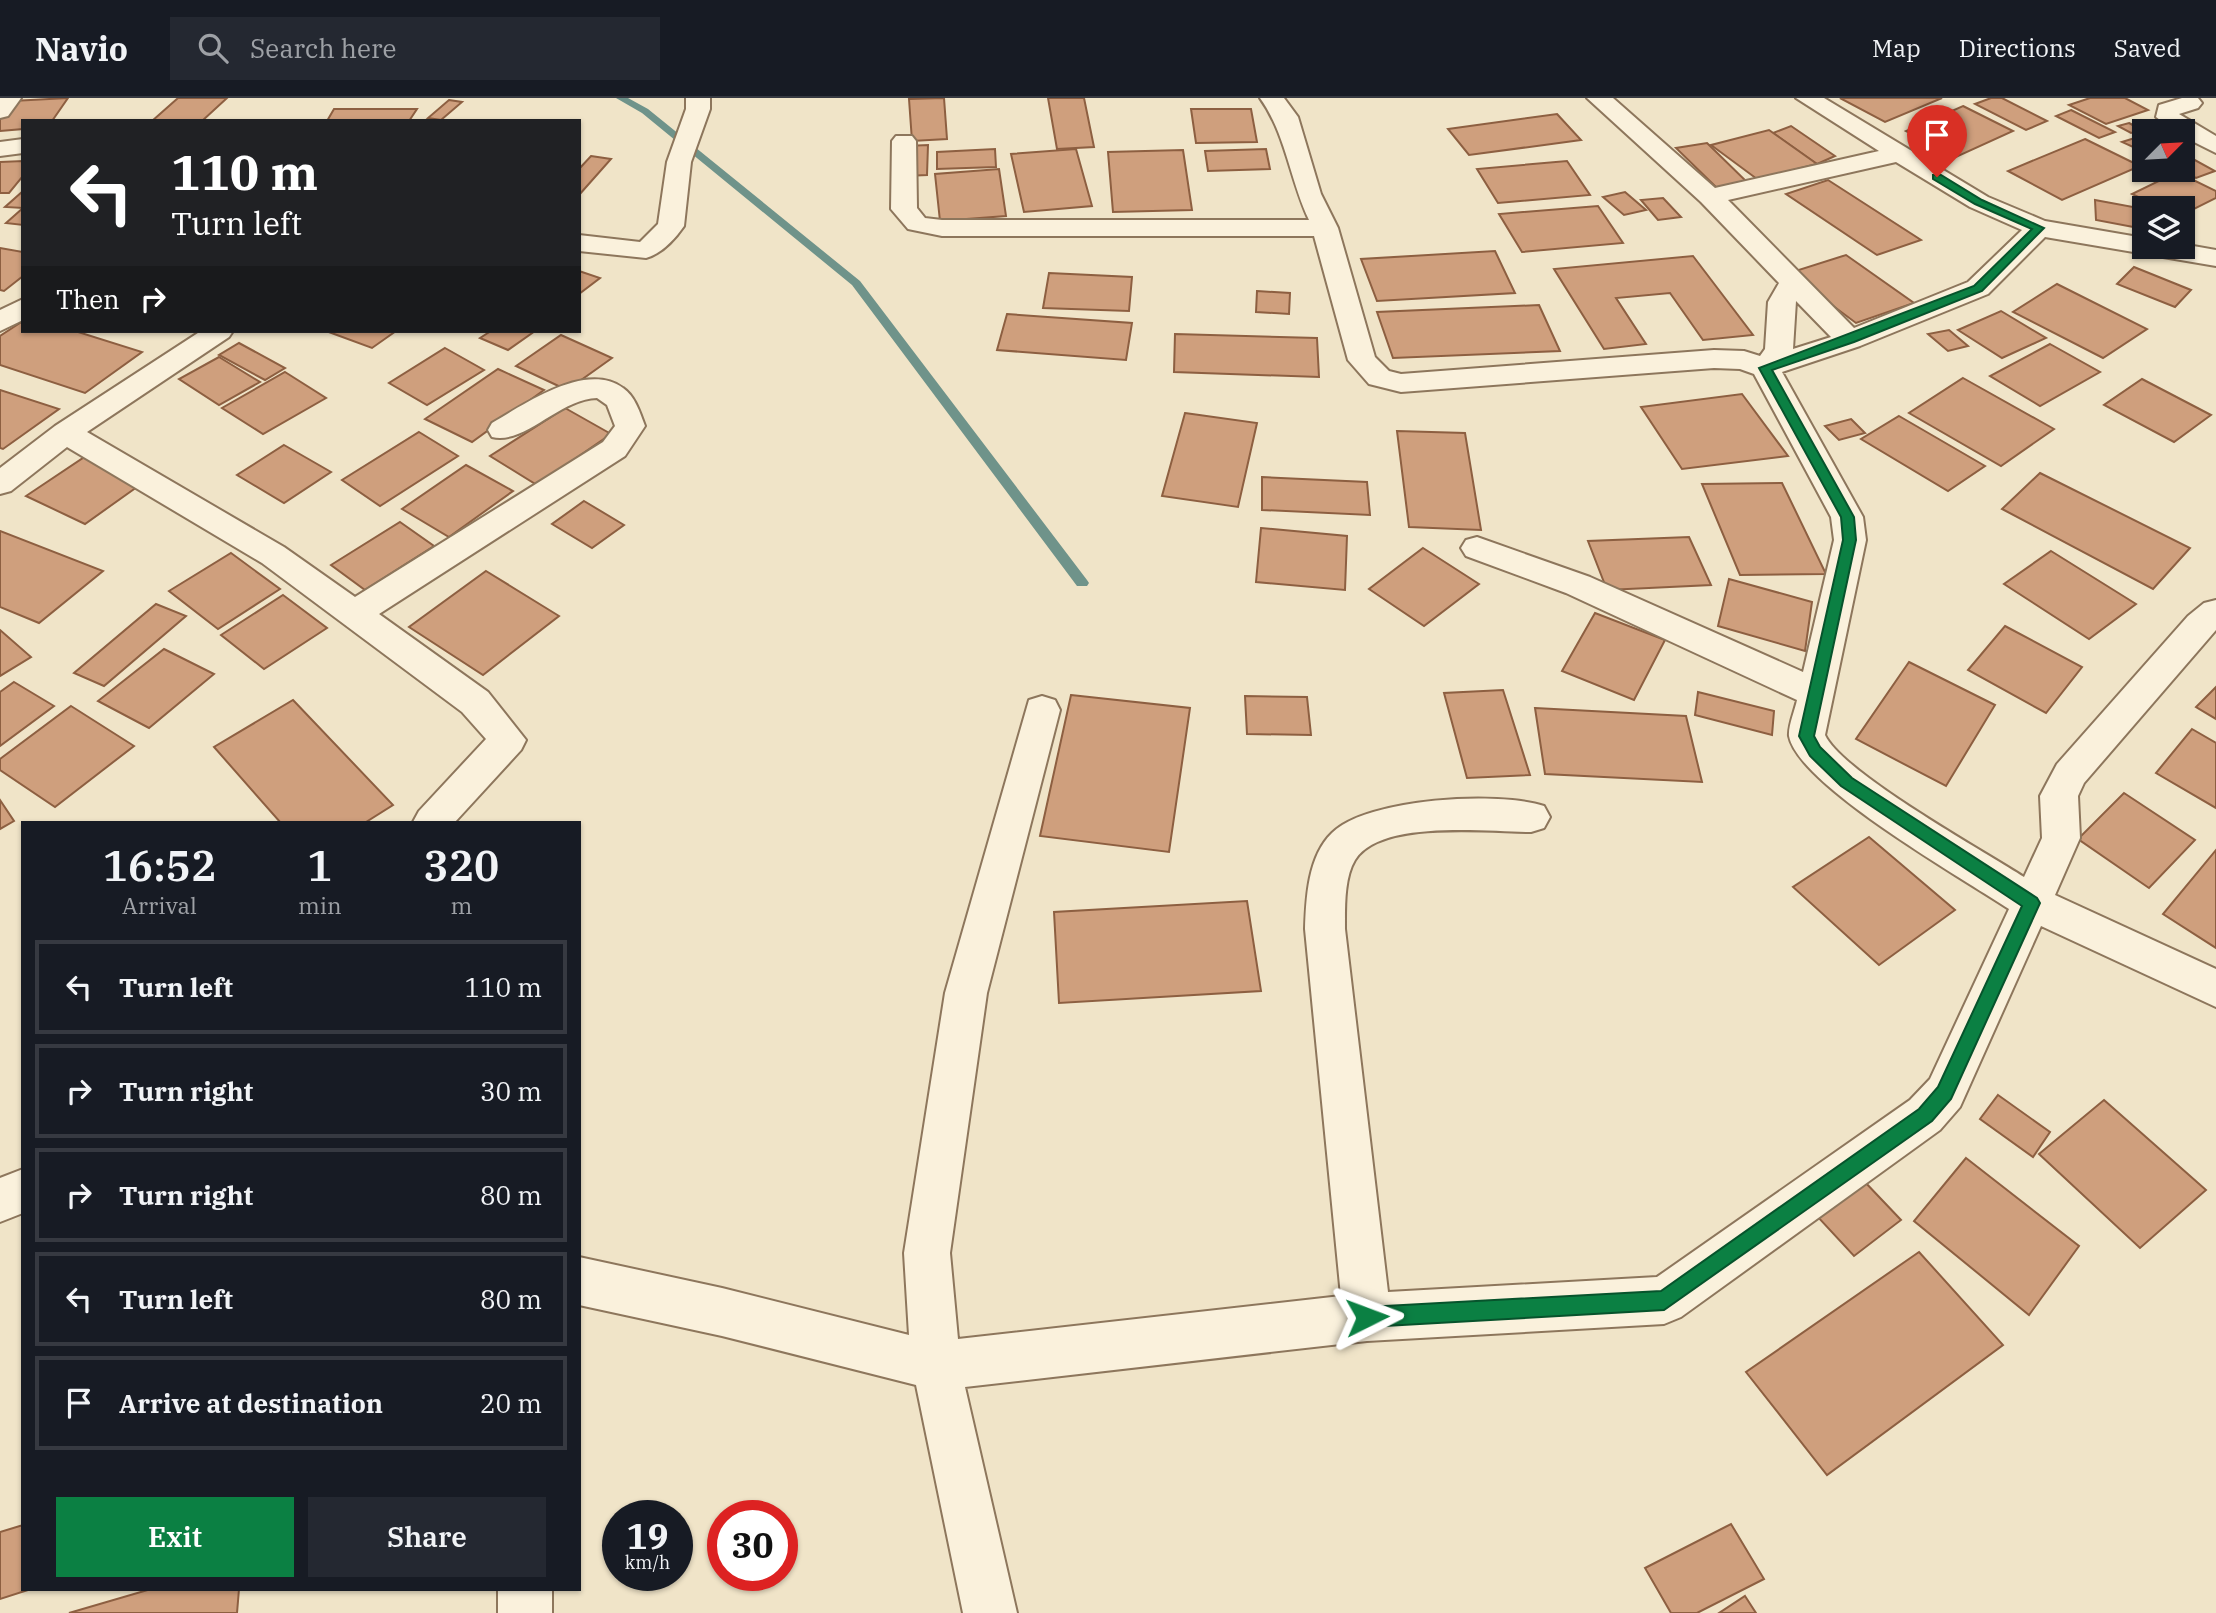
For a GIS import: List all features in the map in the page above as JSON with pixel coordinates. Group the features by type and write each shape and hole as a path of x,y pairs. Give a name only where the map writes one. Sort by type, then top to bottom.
{"street":[{"path":"0,111 9,98"},
{"path":"581,243 646,250 671,226 679,162 698,109 698,98"},
{"path":"1272,98 1286,117 1309,194 1325,228 1362,360 1379,378 1401,383 1714,359 1744,360 1765,368 1850,340 1978,288 2039,228"},
{"path":"1599,98 1710,197 1792,284 1850,340"},
{"path":"1808,98 1979,202 2039,228 2216,258"},
{"path":"2216,113 2185,101 2167,110 2168,117 2216,146"},
{"path":"904,141 904,209 917,224 942,228 1325,228"},
{"path":"0,149 21,146"},
{"path":"1710,197 1898,154"},
{"path":"1765,368 1779,350 1782,302 1792,284"},
{"path":"0,323 21,308"},
{"path":"0,484 66,433 216,333"},
{"path":"1765,368 1847,517 1850,540 1807,736 1815,752 1846,782 2032,903 2216,989"},
{"path":"354,614 614,449 630,426 624,410 613,394 593,387 561,397 503,430"},
{"path":"66,433 273,555 475,702 508,740 433,821"},
{"path":"1477,548 1578,585 1818,694"},
{"path":"581,1281 722,1312 936,1366 1367,1317 1664,1300 1925,1115 1945,1093 2061,838 2059,796 2070,774 2200,625 2216,612"},
{"path":"990,1613 936,1366 927,1253 966,993 1042,710"},
{"path":"1367,1317 1325,929 1326,887 1345,844 1378,824 1421,818 1531,817"},
{"path":"0,1200 21,1192"},
{"path":"525,1591 525,1613"}],"building":[{"path":"68,98 53,119 21,119 21,129 0,131 0,117 12,101"},
{"path":"178,98 227,98 204,119 154,119"},
{"path":"944,98 947,139 912,141 909,99"},
{"path":"1048,98 1084,98 1094,147 1057,149"},
{"path":"1840,98 1942,98 1885,122"},
{"path":"1991,98 2002,98 2047,121 2026,130 1975,104"},
{"path":"2090,98 2125,98 2148,110 2106,124 2069,105"},
{"path":"449,100 462,102 442,119 428,118"},
{"path":"1963,106 2013,131 1956,157 1906,131"},
{"path":"334,109 417,109 410,119 328,119"},
{"path":"1191,109 1251,109 1257,142 1196,143"},
{"path":"2071,110 2115,132 2099,138 2056,116"},
{"path":"1557,114 1581,140 1469,155 1448,129"},
{"path":"2129,123 2132,125 2132,133 2131,133 2118,126"},
{"path":"1791,126 1835,156 1817,164 1773,133"},
{"path":"1769,130 1817,164 1757,179 1711,145"},
{"path":"2085,139 2132,162 2132,169 2062,200 2008,171"},
{"path":"2132,139 2132,147 2122,142"},
{"path":"1707,143 1749,184 1718,189 1676,148"},
{"path":"928,145 927,175 905,176 906,146"},
{"path":"995,149 996,167 937,169 937,152"},
{"path":"1076,149 1092,206 1024,212 1011,154"},
{"path":"1266,149 1270,169 1208,171 1205,151"},
{"path":"1183,150 1192,210 1113,212 1108,152"},
{"path":"591,156 611,159 581,193 581,167"},
{"path":"2195,160 2215,171 2196,178"},
{"path":"21,161 21,178 9,193 0,193 0,162"},
{"path":"1567,161 1590,195 1498,203 1477,169"},
{"path":"999,169 1006,216 940,221 935,174"},
{"path":"1828,180 1921,240 1877,255 1786,194"},
{"path":"2195,181 2216,191 2216,198 2195,208 2195,196 2132,194 2157,182"},
{"path":"1625,192 1646,210 1624,215 1603,197"},
{"path":"21,193 21,208 5,207"},
{"path":"1663,198 1681,217 1658,220 1641,200"},
{"path":"2095,200 2132,207 2132,227 2096,220"},
{"path":"1598,206 1623,243 1522,252 1499,214"},
{"path":"21,210 21,225 6,223"},
{"path":"0,248 21,252 21,278 4,291 0,290"},
{"path":"1495,251 1515,293 1377,301 1361,259"},
{"path":"1846,255 1914,303 1856,323 1789,273"},
{"path":"1693,256 1753,335 1703,340 1670,293 1616,298 1646,344 1604,349 1554,269"},
{"path":"2134,267 2191,290 2175,307 2117,284"},
{"path":"581,272 600,278 581,292"},
{"path":"1049,273 1132,277 1129,311 1043,308"},
{"path":"2057,284 2147,329 2103,358 2013,312"},
{"path":"1257,291 1290,293 1289,314 1256,312"},
{"path":"1539,305 1560,351 1393,358 1377,312"},
{"path":"2001,311 2046,338 2002,358 1958,330"},
{"path":"1007,314 1132,323 1126,360 997,350"},
{"path":"21,322 21,333 81,333 142,352 85,393 0,365 0,336"},
{"path":"1949,330 1968,346 1948,351 1928,334"},
{"path":"331,333 393,333 372,348"},
{"path":"488,333 532,333 508,350 480,338"},
{"path":"1175,334 1317,338 1319,377 1174,372"},
{"path":"561,335 612,358 567,390 516,366"},
{"path":"239,343 285,368 265,380 219,355"},
{"path":"2050,344 2100,372 2040,406 1990,376"},
{"path":"445,348 484,370 427,405 389,383"},
{"path":"219,357 260,382 219,405 179,379"},
{"path":"498,369 544,390 472,442 425,419"},
{"path":"285,372 326,398 263,434 222,408"},
{"path":"1963,378 2054,429 2001,466 1909,413"},
{"path":"2142,379 2211,415 2174,442 2104,405"},
{"path":"0,390 59,409 3,449 0,448"},
{"path":"1742,394 1788,456 1682,469 1641,407"},
{"path":"565,408 611,434 537,485 490,456"},
{"path":"1185,413 1257,423 1238,507 1162,496"},
{"path":"1899,416 1985,466 1948,491 1861,439"},
{"path":"1851,419 1865,433 1839,440 1825,426"},
{"path":"1397,431 1465,433 1481,530 1409,527"},
{"path":"419,432 458,456 380,506 342,480"},
{"path":"284,445 331,472 284,503 237,475"},
{"path":"86,456 144,482 85,524 26,496"},
{"path":"466,465 513,491 449,537 402,509"},
{"path":"2040,473 2190,548 2153,589 2002,509"},
{"path":"1262,477 1367,482 1370,515 1262,510"},
{"path":"1782,483 1826,574 1740,575 1702,484"},
{"path":"584,501 624,525 592,548 552,524"},
{"path":"400,522 434,546 365,590 331,565"},
{"path":"1261,528 1347,536 1345,590 1256,582"},
{"path":"0,531 103,571 39,623 0,607"},
{"path":"1689,537 1711,585 1607,590 1588,541"},
{"path":"1423,548 1479,584 1424,626 1369,589"},
{"path":"2051,551 2136,604 2089,639 2004,584"},
{"path":"231,553 280,589 218,629 169,591"},
{"path":"486,571 559,616 483,675 409,627"},
{"path":"1729,579 1812,602 1805,651 1718,626"},
{"path":"283,595 327,628 264,669 221,635"},
{"path":"156,604 186,616 104,686 74,673"},
{"path":"1595,613 1665,640 1634,700 1562,671"},
{"path":"2005,626 2082,667 2046,713 1968,670"},
{"path":"0,630 31,657 0,676"},
{"path":"164,649 214,674 149,728 98,701"},
{"path":"1909,662 1995,705 1946,786 1856,739"},
{"path":"14,682 54,706 0,746 0,692"},
{"path":"2216,687 2216,719 2196,707"},
{"path":"1503,690 1530,775 1467,778 1444,693"},
{"path":"1698,692 1774,711 1772,735 1695,715"},
{"path":"1071,695 1190,708 1169,852 1040,836"},
{"path":"1245,696 1307,697 1311,735 1247,734"},
{"path":"293,700 393,805 368,821 279,821 214,747"},
{"path":"71,706 134,746 55,807 0,770 0,759"},
{"path":"1535,708 1686,716 1702,782 1545,774"},
{"path":"2192,729 2216,743 2216,808 2156,773"},
{"path":"2124,793 2195,840 2149,888 2078,839"},
{"path":"0,800 14,821 0,829"},
{"path":"1869,837 1955,910 1879,965 1793,887"},
{"path":"2216,850 2216,948 2163,914"},
{"path":"1247,901 1261,991 1059,1003 1054,912"},
{"path":"1998,1095 2050,1132 2033,1157 1980,1119"},
{"path":"2104,1100 2206,1190 2140,1248 2039,1154"},
{"path":"1966,1158 2079,1246 2029,1315 1914,1221"},
{"path":"1863,1180 1901,1220 1854,1256 1816,1215"},
{"path":"1919,1252 2003,1345 1827,1475 1746,1372"},
{"path":"1731,1524 1764,1579 1697,1613 1671,1613 1645,1568"},
{"path":"21,1526 21,1591 25,1591 0,1599 0,1532"},
{"path":"144,1591 239,1591 237,1613 69,1613"},
{"path":"1745,1596 1756,1613 1719,1613"}],"waterway":[{"path":"621,98 645,111 856,283 1082,583"}],"route":[{"path":"1367,1317 1664,1300 1925,1115 1945,1093 2032,903 1846,782 1815,752 1807,736 1850,540 1847,517 1837,495 1765,368 1850,340 1978,288 2039,228 1979,202 1937,177"}]}
